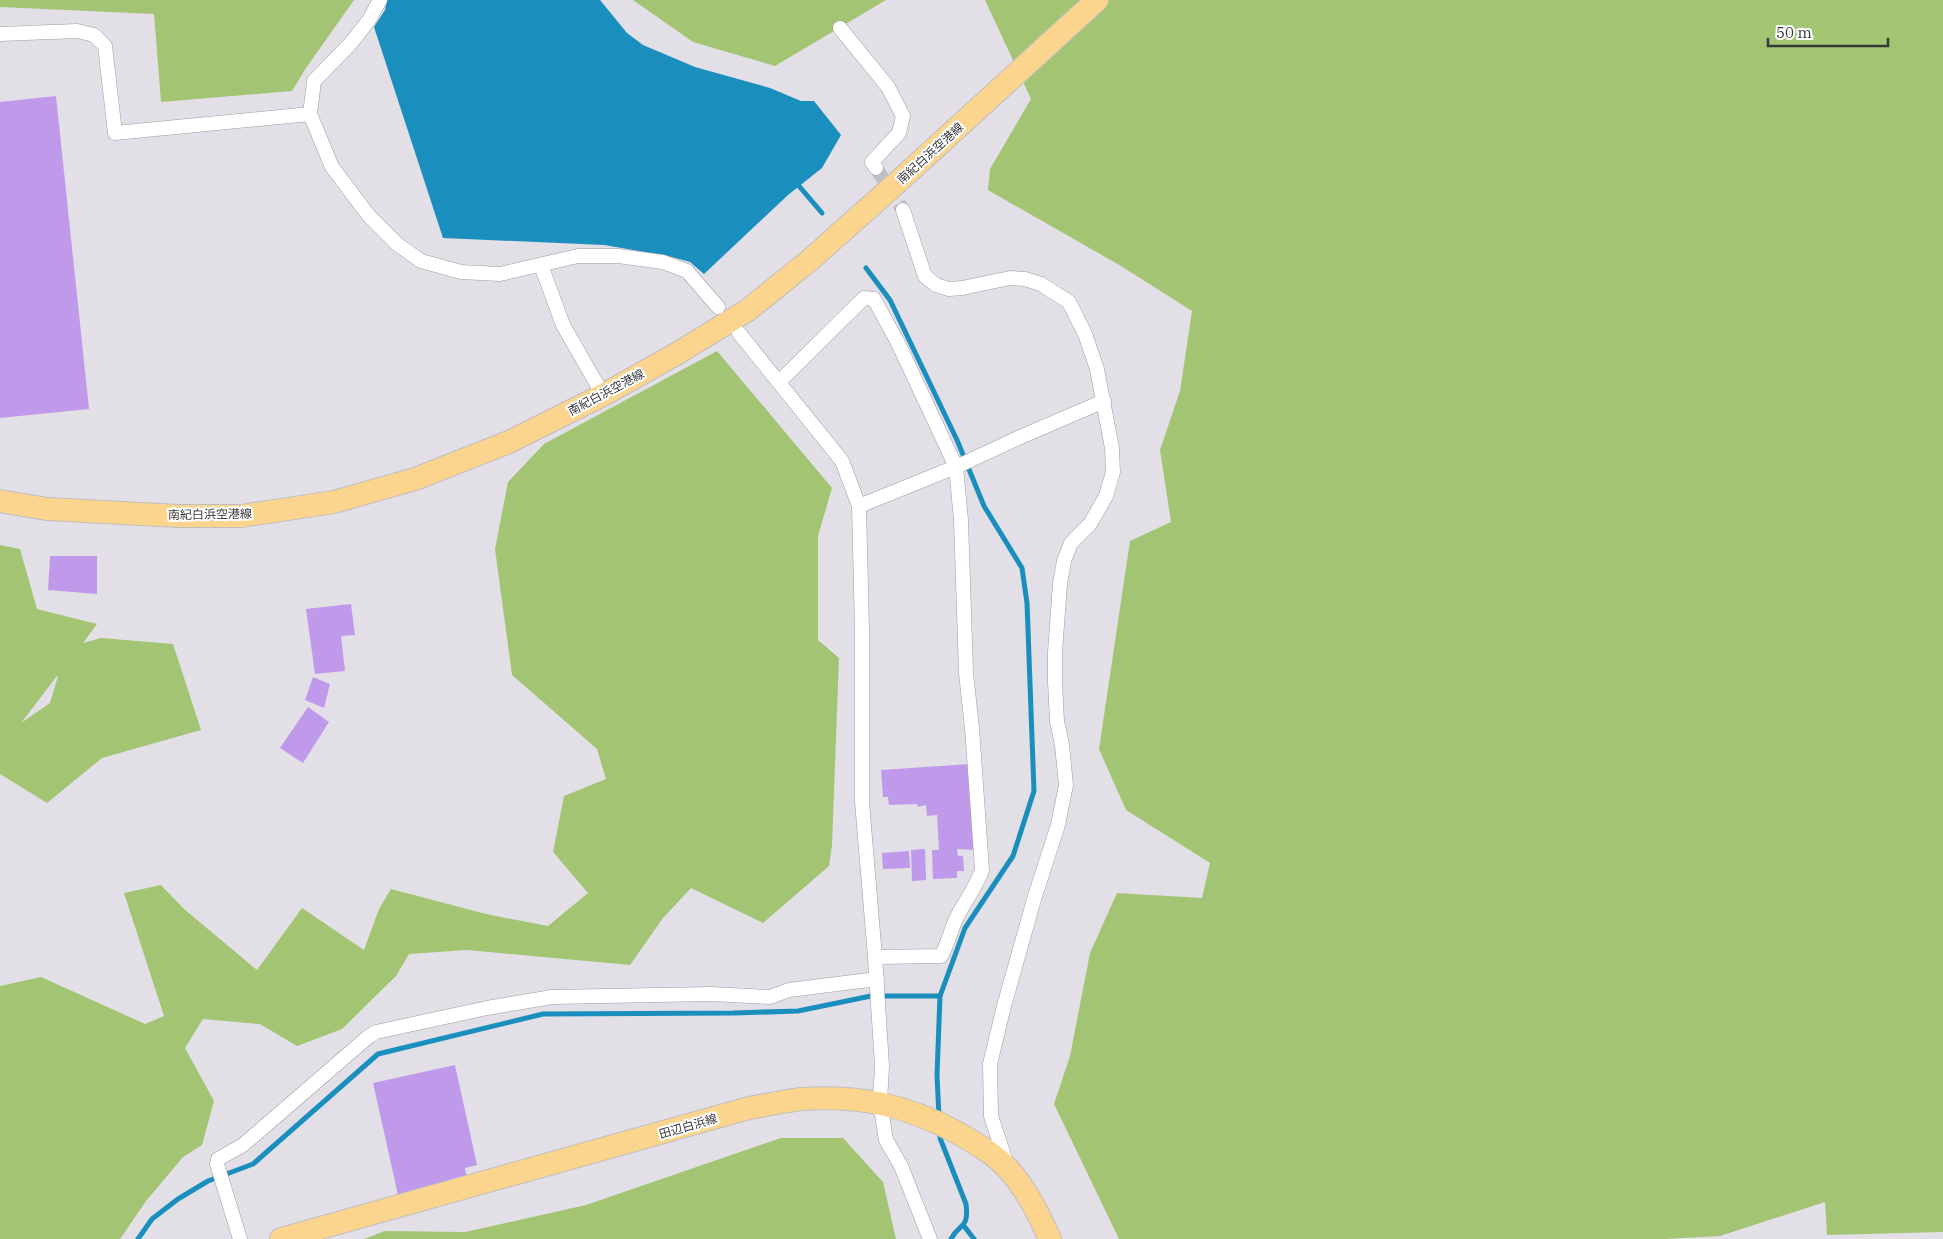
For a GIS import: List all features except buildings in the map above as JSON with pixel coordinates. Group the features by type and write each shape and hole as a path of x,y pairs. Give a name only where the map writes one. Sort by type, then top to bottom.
{"main road":[{"name":"南紀白浜空港線","path":"0,501 47,509 178,516 242,516 334,502 416,480 510,442 604,395 678,354 748,310 810,260 1097,0"},
{"name":"田辺白浜線","path":"281,1239 749,1108 801,1099 842,1098 880,1102 932,1119 978,1144 1009,1170 1030,1198 1050,1239"}],"street":[{"path":"380,0 369,20 352,43 314,81 310,114 332,167 369,216 397,244 421,261 461,272 500,274 578,256 618,256 663,262 687,271 718,307"},
{"path":"840,28 888,87 903,116 900,132 872,162 876,168"},
{"path":"0,34 77,31 94,35 105,46 115,133 310,114"},
{"path":"903,210 925,276 936,285 949,289 1010,278 1025,279 1041,284 1069,302 1085,334 1097,369 1112,448 1113,472 1106,496 1090,524 1071,543 1064,561 1057,602 1055,652 1057,721 1062,745 1066,785 1058,825 1035,896 990,1064 991,1116 1009,1170"},
{"path":"541,264 563,325 604,395"},
{"path":"779,382 864,298 874,299 898,343 957,467 966,673 972,728 982,870 977,884 956,919 947,946 941,956 875,957"},
{"path":"739,333 842,461 859,506 862,630 862,802 877,982 882,1066 880,1102 886,1140 901,1166 930,1239"},
{"path":"859,506 957,467 1104,401"},
{"path":"240,1239 217,1164 218,1159 250,1140 376,1032 488,1008 552,997 711,994 770,997 789,990 877,982"}],"green space":[{"path":"0,0 354,0 292,91 161,102 154,14 0,7"},
{"path":"633,0 886,0 775,66 693,42"},
{"path":"985,0 1943,0 1943,1232 1827,1235 1825,1202 1720,1236 1665,1239 1119,1239 1054,1104 1070,1056 1090,953 1117,893 1202,898 1210,863 1126,810 1099,749 1130,541 1171,522 1160,450 1180,391 1192,311 1121,266 988,190 990,169 1031,99"},
{"path":"717,351 832,488 818,536 818,640 839,658 832,845 829,866 763,923 691,888 663,918 630,965 467,950 409,954 396,976 342,1029 297,1046 260,1024 203,1019 185,1048 214,1101 202,1145 183,1157 146,1201 120,1239 0,1239 0,986 41,977 145,1024 164,1016 124,893 161,885 184,909 257,970 302,908 364,950 379,909 391,889 486,914 548,926 588,893 553,852 564,796 606,779 597,749 512,675 495,549 508,482 544,444"},
{"path":"0,545 20,549 37,609 97,624 83,643 101,638 173,644 201,730 102,758 47,803 0,774","holes":["58,676 50,703 21,723"]},
{"path":"781,1138 843,1138 883,1182 896,1239 364,1239 385,1231 465,1232 586,1205"}],"water":[{"path":"387,0 600,0 627,33 643,45 695,67 770,88 801,101 814,101 841,135 822,168 788,195 704,274 690,262 668,256 604,245 443,238 374,27 385,10"}],"waterway":[{"path":"799,186 822,213"},
{"path":"138,1239 152,1219 178,1199 208,1181 253,1164 378,1054 543,1014 798,1011 871,996 940,996 965,928 1013,856 1034,791 1027,603 1022,568 984,506 957,440 890,300 866,268"},
{"path":"939,1118 937,1075 940,996"},
{"path":"940,1131 940,1138 966,1204 967,1212 965,1222 951,1239"},
{"path":"964,1226 974,1239"}],"tunnel":[{"path":"876,168 903,210"}]}
